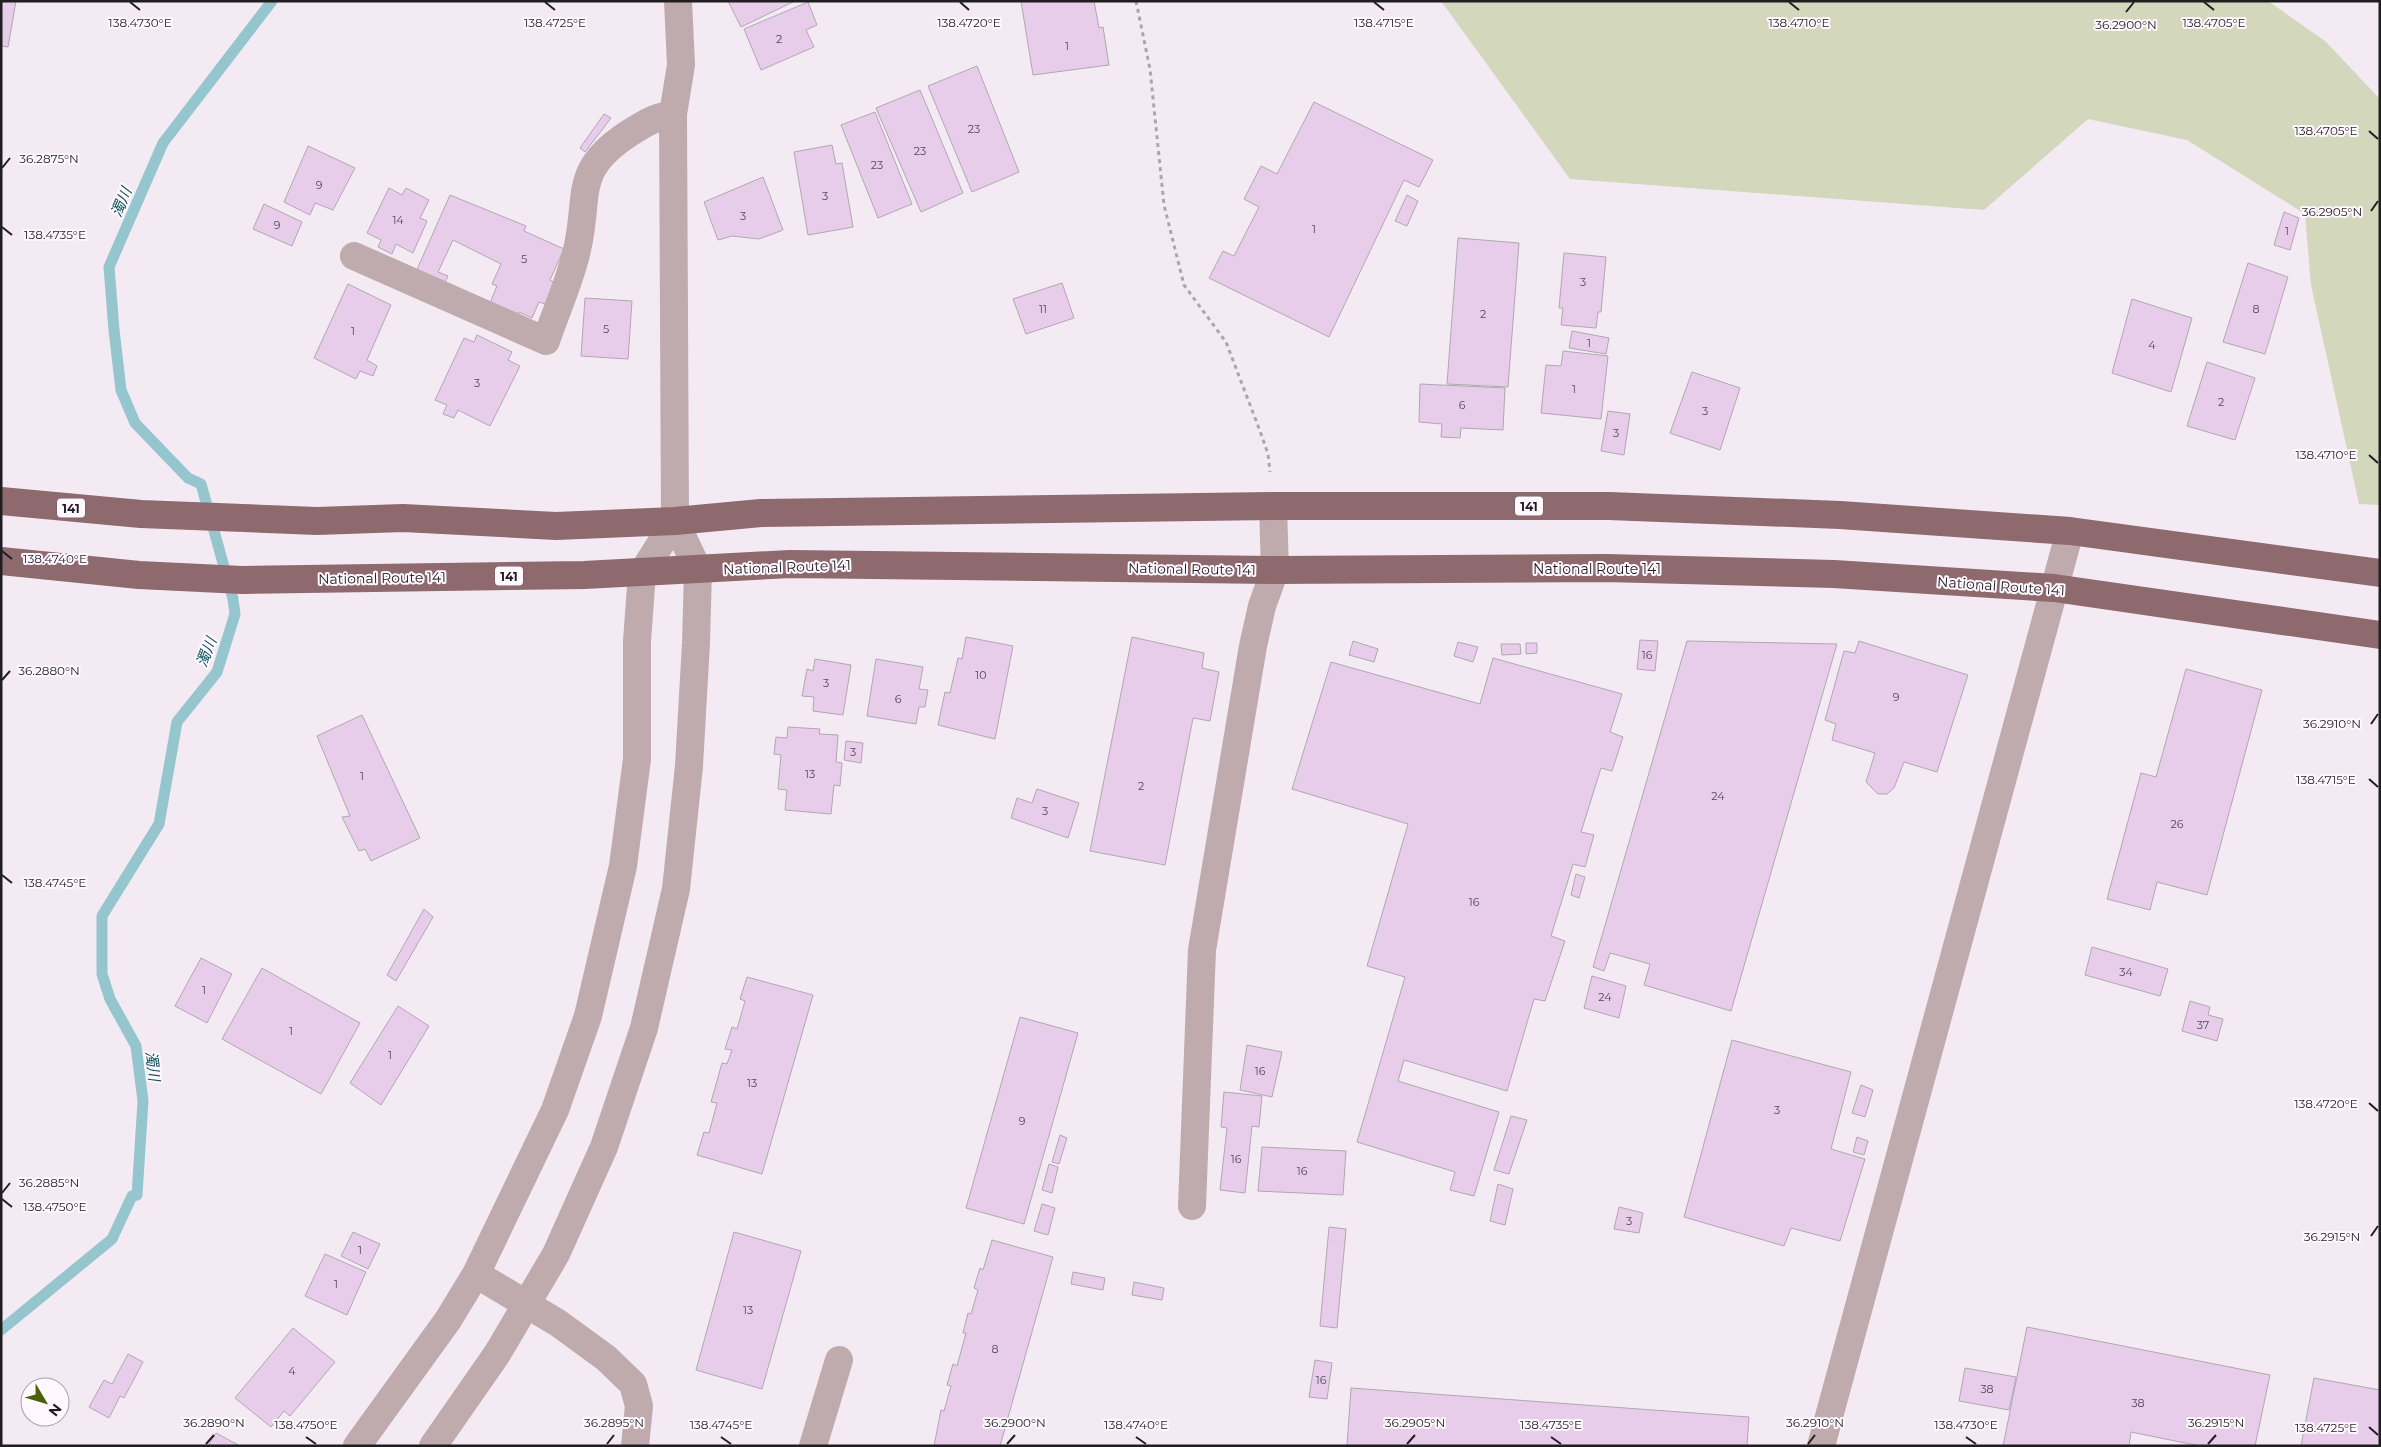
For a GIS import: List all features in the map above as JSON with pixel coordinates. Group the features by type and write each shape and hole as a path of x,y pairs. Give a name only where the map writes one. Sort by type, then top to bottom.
{"highway":[{"name":"141","path":"1,502 141,514 317,521 403,518 556,526 675,521 761,514 1273,506 1609,506 1840,515 2070,531 2380,573"},
{"name":"National Route 141","path":"1,561 139,576 242,580 642,573 790,564 1275,570 1606,568 1834,574 2054,588 2380,635"}],"street":[{"path":"434,1446 497,1354 556,1254 604,1147 644,1028 676,889 689,766 698,570 675,521 673,114 681,65 678,1"},
{"path":"354,256 546,341 577,251 585,189 592,166 609,147 654,118 673,114"},
{"path":"1192,1206 1202,950 1254,646 1262,606 1275,570 1273,506"},
{"path":"357,1446 448,1320 476,1274 555,1110 588,1016 624,866 637,759 637,641 642,573 675,521"},
{"path":"1821,1446 2070,531"},
{"path":"476,1274 527,1304 606,1358 633,1384 639,1406 635,1446"},
{"path":"813,1446 839,1360"}],"path":[{"path":"1136,1 1150,69 1164,205 1184,285 1226,342 1268,454 1273,506"}],"green space":[{"path":"1441,1 2268,1 2325,41 2380,99 2380,505 2359,504 2311,285 2305,214 2187,140 2088,119 1984,210 1570,179"}],"building":[{"path":"1,1 16,1 8,47 1,46"},
{"path":"728,1 795,1 741,27"},
{"path":"1021,1 1094,1 1099,28 1103,27 1109,65 1033,75"},
{"path":"808,2 817,25 806,30 814,47 761,70 744,29"},
{"path":"977,66 1019,172 972,192 928,86"},
{"path":"920,90 963,193 921,212 876,108"},
{"path":"1314,102 1433,160 1419,187 1404,180 1329,337 1209,278 1223,251 1234,256 1259,207 1244,199 1261,166 1277,174"},
{"path":"875,112 912,204 878,218 841,125"},
{"path":"604,114 611,118 585,152 580,148"},
{"path":"832,145 836,164 842,163 853,227 808,235 794,152"},
{"path":"308,146 355,168 333,210 315,203 310,215 284,202"},
{"path":"763,177 783,230 759,239 732,236 718,240 704,202"},
{"path":"389,188 402,195 406,188 429,200 420,218 427,221 413,253 396,244 392,254 378,247 381,240 367,233"},
{"path":"450,195 526,226 524,231 564,249 550,280 555,283 545,304 539,302 532,318 519,312 517,316 490,303 497,286 492,284 501,264 453,240 438,272 448,276 443,287 415,274"},
{"path":"1407,195 1418,201 1407,226 1395,221"},
{"path":"264,204 302,222 292,246 253,229"},
{"path":"2284,212 2299,218 2290,250 2274,245"},
{"path":"1458,238 1519,243 1508,387 1447,384"},
{"path":"1564,253 1606,257 1601,312 1598,312 1596,328 1561,325 1563,308 1559,308"},
{"path":"2248,263 2288,277 2265,354 2223,342"},
{"path":"1062,283 1074,318 1026,334 1013,299"},
{"path":"348,284 391,305 367,360 377,366 373,376 360,371 356,379 314,358"},
{"path":"585,298 632,301 628,359 581,356"},
{"path":"2132,299 2192,318 2171,392 2112,373"},
{"path":"1572,331 1609,338 1606,354 1569,348"},
{"path":"477,335 512,352 508,360 520,366 490,426 458,410 454,418 443,414 447,405 435,400 464,338 474,342"},
{"path":"1563,351 1608,356 1601,419 1541,413 1546,365 1561,366"},
{"path":"2207,362 2255,378 2235,440 2187,426"},
{"path":"1692,372 1740,388 1720,450 1670,433"},
{"path":"1420,384 1505,388 1503,430 1461,428 1460,438 1441,437 1442,424 1419,422"},
{"path":"1608,411 1630,414 1624,455 1601,451"},
{"path":"966,637 1013,646 995,739 938,725 945,692 950,693 958,658 962,659"},
{"path":"1132,637 1204,653 1202,668 1219,672 1210,721 1193,718 1165,865 1090,851"},
{"path":"1640,640 1658,641 1655,671 1637,669"},
{"path":"1353,641 1378,649 1374,662 1349,655"},
{"path":"1687,641 1837,644 1731,1011 1644,985 1650,964 1610,953 1604,971 1593,967"},
{"path":"1859,641 1968,675 1937,772 1904,762 1894,788 1887,794 1878,794 1866,782 1875,753 1832,740 1836,724 1825,720 1844,651 1855,653"},
{"path":"1458,642 1478,647 1473,662 1454,656"},
{"path":"1526,643 1537,643 1537,653 1526,654"},
{"path":"1501,644 1520,644 1521,654 1502,655"},
{"path":"1493,658 1622,694 1610,732 1623,737 1612,771 1601,768 1581,832 1594,835 1585,867 1573,864 1551,936 1565,941 1545,1001 1534,999 1507,1091 1404,1060 1398,1081 1499,1112 1474,1196 1450,1190 1455,1172 1357,1142 1405,977 1367,966 1408,824 1292,789 1331,662 1480,704"},
{"path":"815,659 851,665 843,715 813,711 814,697 802,696 807,669 813,671"},
{"path":"876,659 923,667 919,689 928,690 925,707 919,707 916,724 867,716"},
{"path":"2186,669 2262,690 2207,895 2157,882 2150,910 2107,899 2141,773 2156,777"},
{"path":"362,715 420,838 371,861 365,849 359,851 342,817 350,816 317,736"},
{"path":"788,727 820,729 819,734 838,735 836,762 842,763 840,786 834,785 831,814 785,810 787,790 778,789 781,755 774,754 776,737 787,738"},
{"path":"846,741 863,743 861,763 844,760"},
{"path":"1037,789 1079,803 1068,838 1011,818 1017,798 1032,803"},
{"path":"1576,874 1585,877 1579,898 1571,895"},
{"path":"424,909 433,917 396,981 387,975"},
{"path":"2092,947 2168,969 2160,996 2085,975"},
{"path":"201,958 232,974 207,1023 175,1006"},
{"path":"262,968 360,1023 321,1094 222,1039"},
{"path":"1592,976 1626,986 1619,1018 1584,1008"},
{"path":"747,977 813,995 762,1174 697,1155 704,1132 709,1133 717,1103 711,1102 722,1063 727,1064 732,1050 725,1049 732,1027 737,1029 745,1001 740,999"},
{"path":"2190,1001 2210,1007 2208,1015 2223,1019 2217,1041 2182,1031"},
{"path":"398,1006 429,1026 381,1105 350,1083"},
{"path":"1020,1017 1078,1033 1024,1224 966,1208"},
{"path":"1732,1040 1851,1072 1831,1149 1865,1159 1840,1241 1791,1228 1784,1246 1684,1217"},
{"path":"1247,1045 1282,1052 1272,1097 1240,1090"},
{"path":"1861,1085 1873,1090 1865,1117 1852,1113"},
{"path":"1224,1092 1262,1096 1259,1127 1252,1126 1245,1193 1220,1190 1227,1128 1221,1127"},
{"path":"1511,1116 1527,1120 1509,1174 1494,1170"},
{"path":"1060,1135 1067,1138 1059,1164 1052,1162"},
{"path":"1857,1137 1868,1141 1864,1155 1853,1152"},
{"path":"1262,1147 1346,1151 1343,1195 1258,1191"},
{"path":"1049,1164 1058,1167 1052,1193 1042,1190"},
{"path":"1498,1184 1513,1189 1505,1225 1490,1221"},
{"path":"1042,1204 1055,1208 1048,1235 1034,1231"},
{"path":"1619,1207 1643,1213 1639,1233 1614,1229"},
{"path":"1329,1227 1346,1229 1337,1328 1320,1326"},
{"path":"353,1232 380,1244 368,1269 341,1256"},
{"path":"734,1232 801,1251 762,1389 696,1370"},
{"path":"992,1240 1053,1257 1000,1446 934,1446 941,1410 944,1411 951,1386 947,1385 953,1364 957,1366 966,1333 963,1333 968,1313 971,1314 978,1290 974,1288 980,1268 983,1270"},
{"path":"325,1254 366,1272 347,1315 305,1296"},
{"path":"1073,1272 1105,1278 1103,1290 1071,1284"},
{"path":"1134,1282 1164,1288 1162,1300 1132,1295"},
{"path":"2027,1327 2270,1375 2255,1446 2200,1446 2131,1432 2129,1446 2003,1446"},
{"path":"293,1328 335,1362 290,1416 284,1411 271,1427 235,1398"},
{"path":"128,1354 143,1362 124,1398 120,1396 109,1418 89,1407 104,1380 112,1384"},
{"path":"1315,1360 1332,1363 1327,1399 1309,1397"},
{"path":"1965,1368 2016,1377 2009,1410 1959,1401"},
{"path":"2314,1378 2380,1390 2380,1446 2301,1446"},
{"path":"1351,1388 1749,1417 1747,1446 1347,1446"},
{"path":"216,1433 240,1446 208,1446"}],"waterway":[{"name":"濁川","path":"1,1330 112,1239 132,1196 137,1195 143,1101 136,1046 110,999 102,974 102,916 159,824 177,722 217,672 235,614 233,599 201,484 188,478 135,423 121,390 109,267 163,143 272,1"}]}
